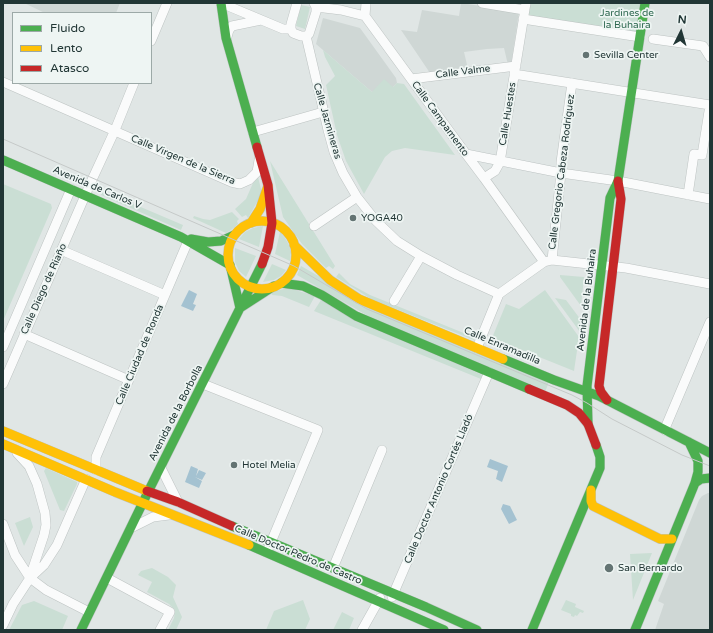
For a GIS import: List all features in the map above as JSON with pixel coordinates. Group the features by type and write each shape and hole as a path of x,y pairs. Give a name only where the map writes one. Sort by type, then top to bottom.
{"main road":[{"name":"Avenida de la Borbolla","path":"81,630 143,502 261,267 268,247 272,223 268,185 226,38 221,3"},
{"name":"Avenida de la Buhaira","path":"588,424 587,392 610,198 618,181 645,3"},
{"name":"Avenida de Carlos V","path":"3,160 185,239 230,267 236,277 251,287"},
{"name":"Avenida de la Buhaira","path":"607,400 601,392 599,386 621,199 618,181"},
{"name":"Avenida de Carlos V","path":"185,239 208,242 221,241 234,235 250,223 260,209 268,185"},
{"path":"250,223 261,221 272,223"},
{"name":"Calle Enramadilla","path":"272,223 286,231 291,237 294,245 330,280 359,299 558,382 607,400 710,453"},
{"path":"234,235 230,243 228,254 240,308 278,285 287,277 294,266 296,256 294,245"},
{"path":"251,287 266,288 278,285 303,286 322,295 356,316 568,405 579,413 588,424 596,443 601,464 599,472 532,630"},
{"name":"Calle Doctor Pedro de Castro","path":"3,431 148,492 178,502 270,543 333,568 477,630"},
{"path":"634,630 695,483 698,472 698,461 689,442"},
{"name":"Calle Doctor Pedro de Castro","path":"3,444 266,552 444,630"},
{"path":"695,483 701,479 710,478"},
{"path":"591,490 591,501 594,506 660,539 672,539"}],"street":[{"path":"152,39 168,3"},
{"path":"221,3 283,29 291,29"},
{"path":"297,3 291,29 293,33 301,36 306,36 309,34 315,17 315,5 365,16 365,3"},
{"path":"482,3 525,6"},
{"name":"Calle Huestes","path":"500,162 525,6"},
{"name":"Calle Campamento","path":"365,16 466,154 548,261"},
{"path":"523,19 640,37"},
{"path":"226,38 228,30 232,26 261,20"},
{"name":"Calle Jazmineras","path":"306,36 323,112 334,152 343,174 357,197 376,221 397,241 421,256 457,275 499,294"},
{"path":"653,39 703,46 710,57"},
{"name":"Calle Valme","path":"411,79 515,70 572,83 710,105"},
{"path":"3,82 115,130 134,84"},
{"name":"Calle Gregorio Cabeza Rodríguez","path":"548,261 572,83"},
{"path":"688,195 694,154 702,155 710,105"},
{"path":"253,132 323,112"},
{"name":"Calle Virgen de la Sierra","path":"115,130 231,182 240,184 249,180 257,172 260,156"},
{"name":"Calle Diego de Riaño","path":"3,384 85,195 115,130"},
{"path":"466,154 500,162 618,181 710,199"},
{"path":"484,178 495,170 500,162"},
{"name":"Calle Diego de Riaño","path":"3,347 71,189"},
{"path":"314,226 357,197"},
{"name":"Calle Ciudad de Ronda","path":"96,470 96,457 165,295 185,239"},
{"path":"61,250 165,295"},
{"path":"394,301 421,256"},
{"path":"478,348 499,294 548,261 613,267 710,284"},
{"path":"666,431 667,421 710,322"},
{"path":"24,334 129,380"},
{"name":"Calle Doctor Antonio Cortés Lladó","path":"389,606 489,372"},
{"path":"203,384 318,430 266,552"},
{"path":"3,437 31,448 41,447"},
{"path":"3,625 13,604 30,578 42,544 46,525 45,513 37,484 29,466 12,448"},
{"path":"333,568 382,450"},
{"path":"37,484 39,473 47,463 57,459 108,481 125,482"},
{"path":"161,468 178,502"},
{"path":"30,578 44,565 57,545 86,479"},
{"path":"131,528 153,518 173,514"},
{"path":"3,524 15,555 30,578 46,590 89,612"},
{"path":"107,578 170,612 160,630"},
{"path":"362,630 384,590"}],"shaded area":[{"path":"24,3 120,3 116,12 43,12"},
{"path":"461,3 519,12 511,64 508,65 504,48 487,49 464,52 468,69 430,73 401,30 417,32 422,10 459,16"},
{"path":"323,18 360,28 396,78 397,83 393,87 372,92 316,44"},
{"path":"710,493 710,630 655,630 664,604 658,601 699,500 702,496"}],"green space":[{"name":"Jardines de la Buhaira","path":"526,3 645,3 640,37 523,19"},
{"path":"301,5 310,7 305,29 296,26"},
{"path":"323,50 372,92 384,79 393,87 397,83 404,84 455,155 405,148 392,151 385,157 364,194 346,161 337,135 326,85 335,76"},
{"path":"270,161 335,266 333,269 329,266 326,268 302,244 283,217"},
{"path":"258,177 261,195 248,218 246,215 242,217 235,209 246,199 253,183"},
{"path":"3,184 51,204 52,208 3,321"},
{"path":"103,191 183,225 181,230 101,195"},
{"path":"232,212 239,219 237,221 238,224 226,233 193,218 194,216 210,220"},
{"path":"263,226 259,247 239,239 245,232 253,228"},
{"path":"280,232 289,245 291,252 290,261 275,254"},
{"path":"235,248 256,256 246,277 239,271 235,262"},
{"path":"272,264 286,270 281,276 274,280 263,282"},
{"path":"301,266 322,278 549,382 545,392 375,320 297,275"},
{"path":"339,273 350,284 370,295 476,338 474,340 371,299 336,277"},
{"path":"560,275 584,277 581,306 560,277"},
{"path":"292,289 315,296 309,307 282,296 272,295 271,292"},
{"path":"545,290 579,337 574,371 492,338 506,304 519,309"},
{"path":"555,298 566,300 581,320 580,332"},
{"path":"321,300 482,375 481,379 314,311"},
{"path":"46,468 77,482 64,511 60,510 44,471"},
{"path":"30,517 33,527 24,546 15,523"},
{"path":"652,553 633,600 630,554"},
{"path":"152,568 168,577 176,585 173,597 182,617 176,630 168,630 174,618 175,610 169,604 147,592 152,582 138,575 141,571"},
{"path":"303,600 310,619 305,630 266,630 274,611"},
{"path":"566,600 576,604 575,607 584,611 583,613 580,612 574,617 571,616 571,614 561,610"},
{"path":"34,601 68,616 62,630 9,630 22,605"},
{"path":"342,612 354,618 349,630 333,630"}],"water":[{"path":"189,290 197,294 193,304 196,305 193,311 181,306"},
{"path":"490,459 508,466 502,482 496,479 498,471 487,467"},
{"path":"191,466 198,469 196,476 199,470 206,473 202,480 195,477 202,481 199,488 185,482"},
{"path":"503,504 510,506 517,520 509,524 501,509"}],"tram line":[{"path":"3,139 294,266 367,309 572,395 612,419 682,455 710,466"}],"traffic: fast":[{"path":"221,3 226,38 257,147"},
{"path":"588,424 587,386 610,198 618,181 645,3"},
{"path":"3,160 181,237 230,265"},
{"path":"191,239 208,242 221,241 234,235"},
{"path":"81,630 262,264"},
{"path":"231,269 240,308"},
{"path":"281,283 303,286 322,295 356,316 529,389"},
{"path":"240,308 274,286"},
{"path":"503,359 554,380 599,396 710,453"},
{"path":"635,630 695,483 698,472 698,461 689,442"},
{"path":"532,630 600,468 600,457 596,445"},
{"path":"695,483 701,479 710,478"},
{"path":"232,526 426,607 477,630"},
{"path":"249,545 444,630"}],"traffic: slow":[{"path":"251,223 260,209 268,186"},
{"path":"262,221 275,224 286,231 293,242 296,255 293,268 286,279 275,286 262,289 249,286 238,279 231,268 228,255 231,242 238,231 249,224 262,221"},
{"path":"294,245 330,280 359,299 503,359"},
{"path":"3,431 147,491"},
{"path":"3,444 115,492 249,545"},
{"path":"591,490 591,501 593,506 660,539 672,539"}],"traffic: jam":[{"path":"257,147 268,185 272,223 268,247 262,264"},
{"path":"607,400 601,392 599,386 621,199 618,181"},
{"path":"529,389 567,405 579,413 588,424 596,445"},
{"path":"147,491 178,502 232,526"}],"place":[{"name":"Sevilla Center","path":"586,55"},
{"name":"YOGA40","path":"353,218"},
{"name":"Hotel Melia","path":"234,465"},
{"name":"San Bernardo","path":"609,568"}]}
